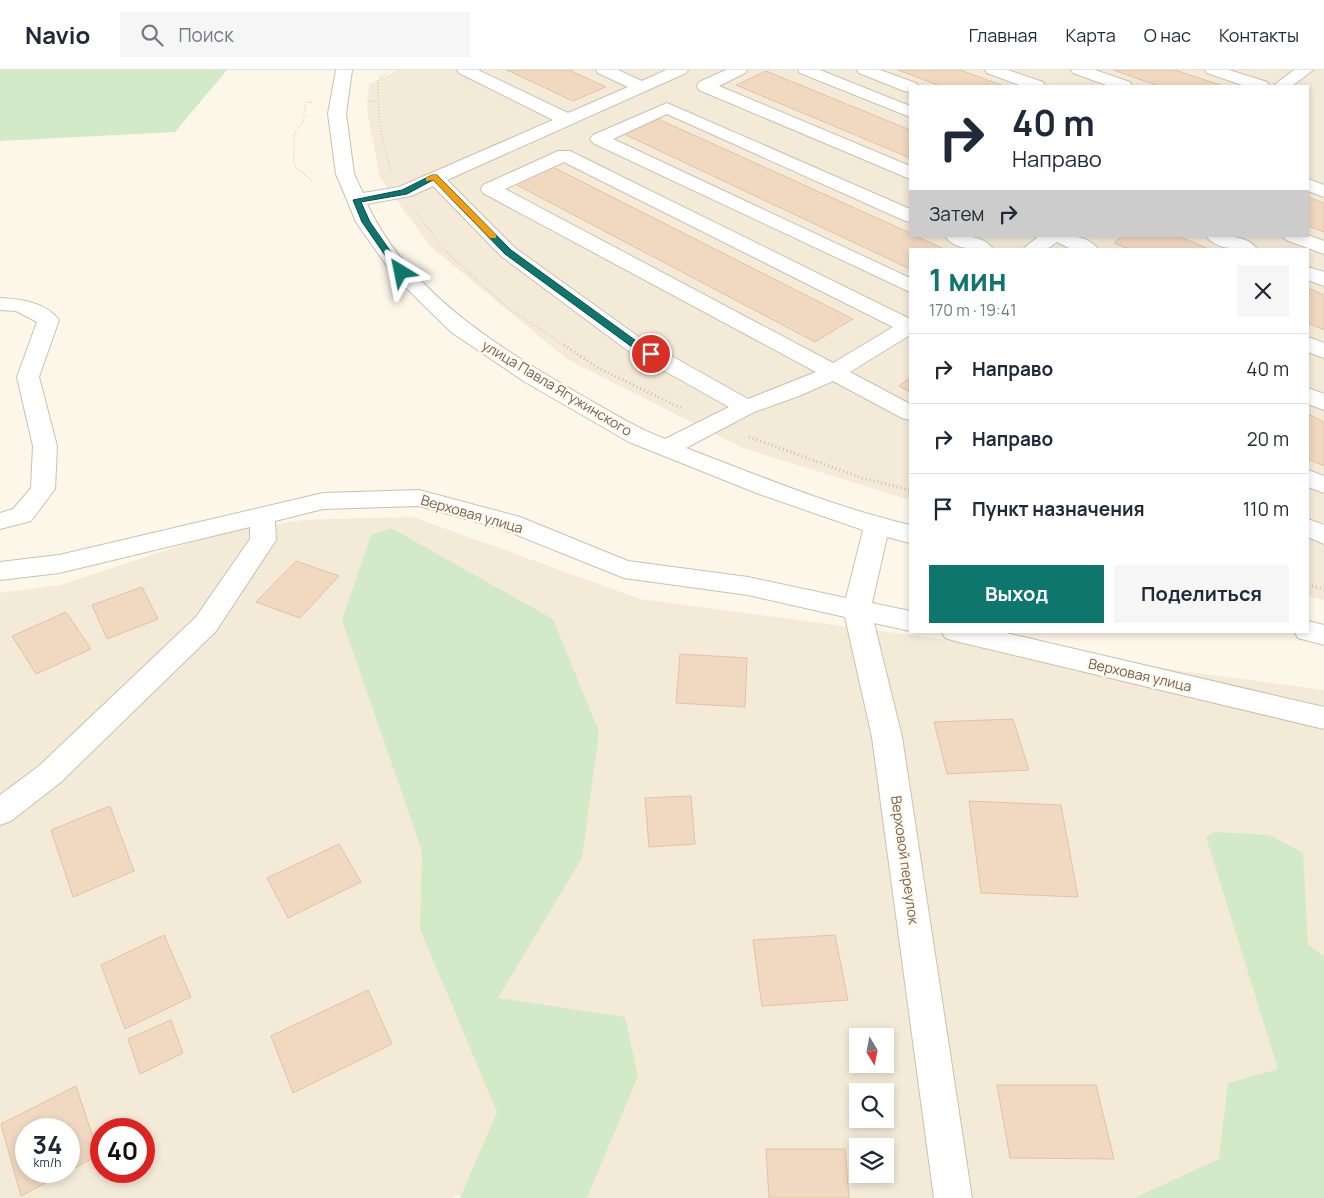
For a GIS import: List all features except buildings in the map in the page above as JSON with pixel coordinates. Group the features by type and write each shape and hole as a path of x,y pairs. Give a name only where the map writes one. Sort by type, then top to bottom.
{"street":[{"name":"улица Павла Ягужинского","path":"344,70 336,114 345,174 356,200 366,222 401,272 459,328 533,377 637,437 768,488 877,526 909,534"},
{"path":"465,70 566,119"},
{"path":"604,70 640,86"},
{"path":"739,70 704,86 909,173"},
{"path":"806,70 909,112"},
{"path":"865,70 909,87"},
{"path":"993,70 1034,85"},
{"path":"1079,70 1121,85"},
{"path":"1213,70 1259,85"},
{"path":"1282,85 1305,70"},
{"path":"356,200 404,192 674,71"},
{"path":"909,216 667,108 599,139 909,286"},
{"path":"909,327 564,155 490,189 909,413"},
{"path":"434,177 508,252 635,345 746,407"},
{"path":"1309,185 1324,191"},
{"path":"957,237 981,248"},
{"path":"1035,248 1051,237"},
{"path":"1062,237 1086,248"},
{"path":"1218,237 1245,248"},
{"path":"1296,237 1324,248"},
{"path":"1309,273 1324,280"},
{"path":"0,304 21,305 48,320 28,377 45,446 43,489 22,515 0,521"},
{"path":"666,448 746,407 782,396 833,373 909,328"},
{"path":"1309,344 1324,351"},
{"path":"1309,396 1324,403"},
{"path":"1309,478 1324,486"},
{"name":"Верховая улица","path":"0,570 59,564 323,501 419,498 511,523 624,569 748,586 909,620"},
{"path":"0,812 50,774 206,624 263,540 262,516"},
{"name":"Верховой переулок","path":"877,526 857,608 887,737 954,1198"},
{"path":"1309,528 1324,535"},
{"path":"1309,631 1324,635"},
{"name":"Верховая улица","path":"963,633 1324,718"}],"path":[{"path":"1309,585 1324,589"}],"shaded area":[{"path":"398,70 1324,70 1324,600 1309,596 1309,248 909,248 909,500 743,448 568,360 431,247 380,178 367,110 369,84"},
{"path":"413,517 640,599 1324,690 1324,1161 1155,1198 462,1198 458,1195 452,1198 0,1198 0,593 60,585 220,533 303,520"}],"green space":[{"path":"0,70 227,70 175,132 0,141"},
{"path":"391,528 553,619 599,732 582,858 498,998 625,1017 638,1076 587,1198 460,1198 497,1112 420,929 422,851 342,620 371,535"},
{"path":"1216,832 1270,835 1303,853 1308,944 1324,957 1324,1198 1134,1198 1219,1159 1228,1083 1278,1069 1206,837"}],"slow traffic":[{"path":"429,180 434,177 493,236"}],"route":[{"path":"401,272 366,222 356,200 404,192 434,177 508,252 635,345 651,354"}]}
